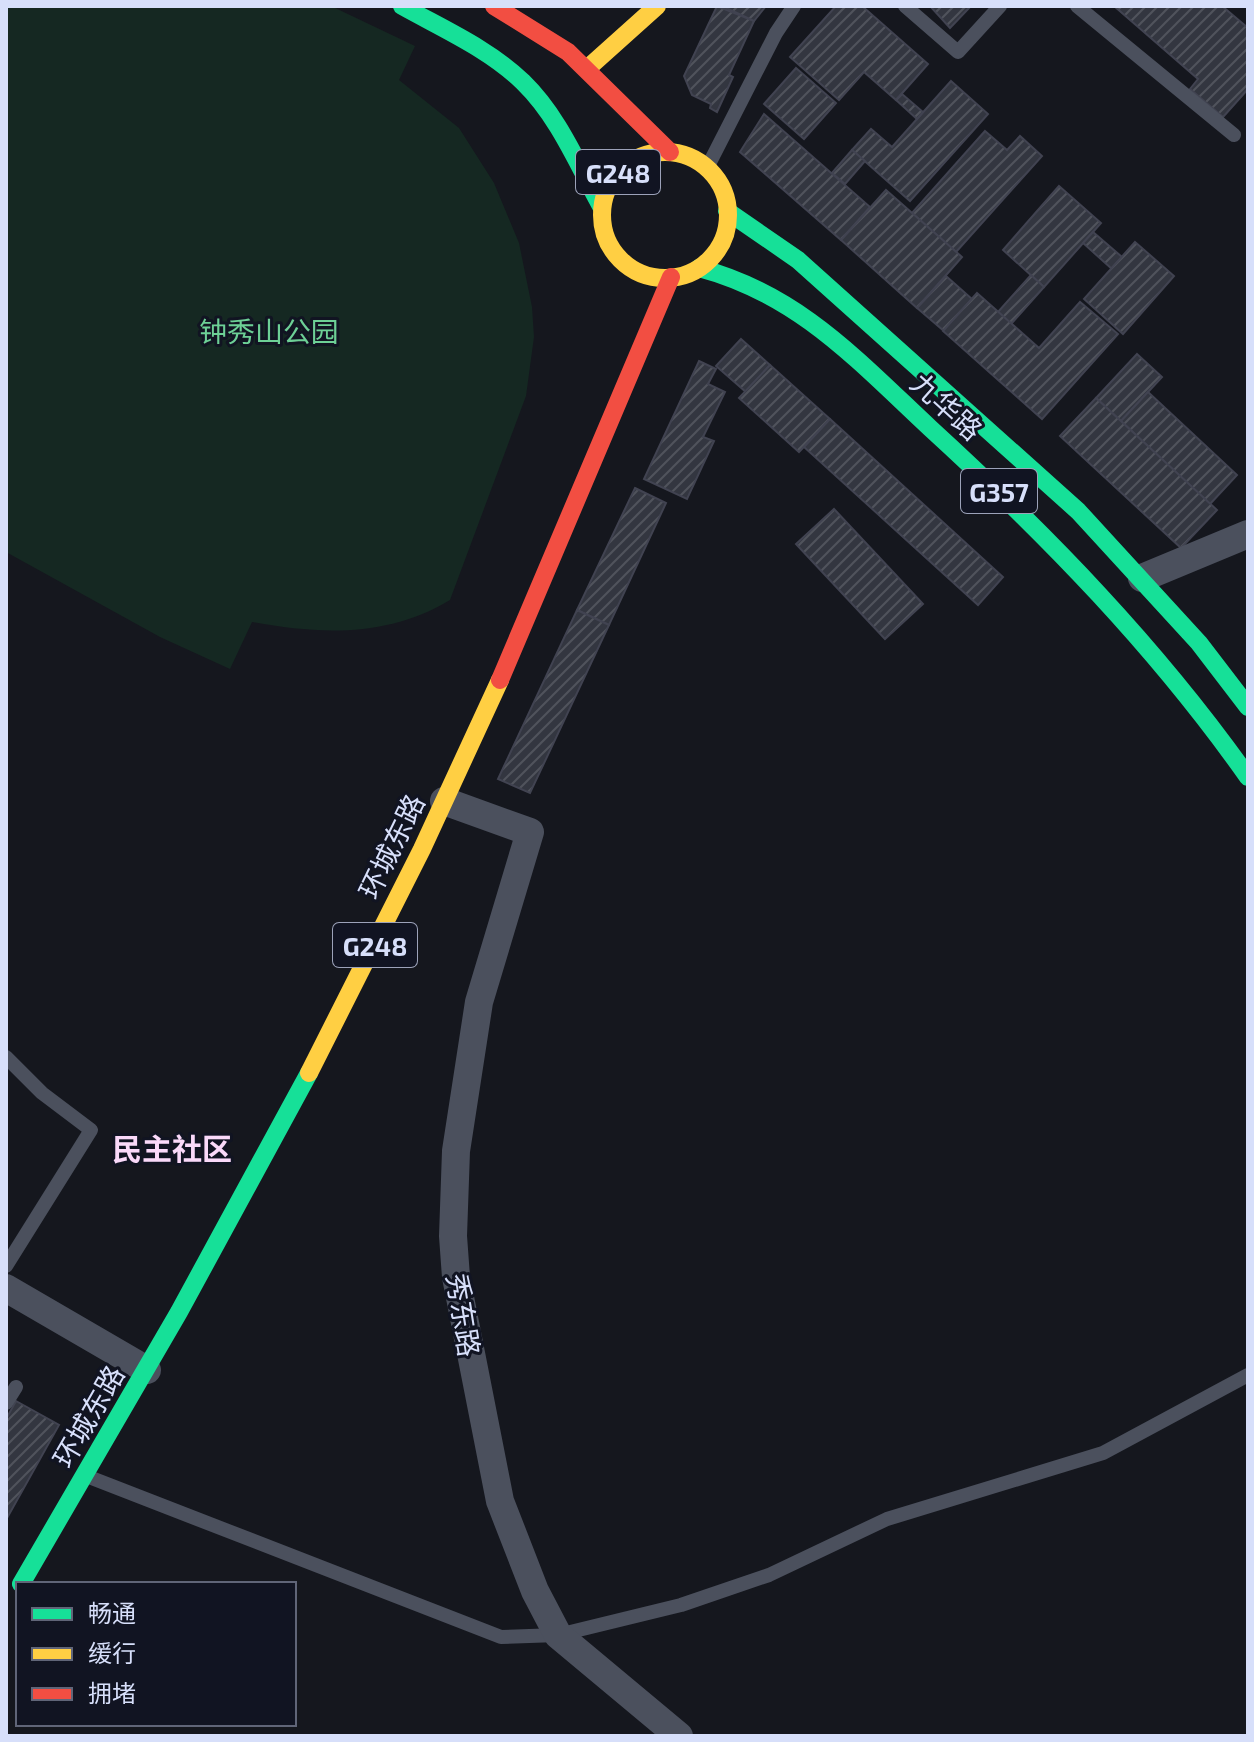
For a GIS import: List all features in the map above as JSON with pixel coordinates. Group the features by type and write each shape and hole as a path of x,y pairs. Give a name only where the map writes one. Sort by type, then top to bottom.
{"main road":[{"name":"G248","path":"402,6 485,52 522,81 553,120 602,208"},
{"name":"G248","path":"494,6 529,23 589,67 670,152"},
{"path":"589,67 657,6"},
{"name":"G248","path":"671,277 635,270 620,259 603,227 602,208 606,190 617,173 632,160 670,152 690,157 707,168"},
{"path":"671,277 699,268 721,243 727,211 725,195 707,168"},
{"name":"九华路","path":"727,211 798,260 1078,511 1199,643 1248,707"},
{"name":"九华路","path":"699,268 742,278 769,290 807,316 1037,526 1170,667 1206,713 1248,777"},
{"name":"环城东路","path":"22,1582 147,1370 280,1129 444,801 549,569 671,277"}],"street":[{"path":"1142,578 1248,534"},
{"name":"秀东路","path":"444,801 530,832 479,1002 456,1151 453,1236 456,1277 500,1501 525,1569 558,1635 679,1736"},
{"path":"6,1288 147,1370"}],"lane":[{"path":"707,168 776,33 794,6"},
{"path":"905,6 958,52 1000,6"},
{"path":"1077,6 1234,135"},
{"path":"6,1057 42,1093 91,1130 6,1266"},
{"path":"85,1476 501,1637 558,1635 681,1605 769,1575 887,1519 1103,1453 1248,1375"},
{"path":"6,1403 16,1387"}],"green space":[{"name":"钟秀山公园","path":"6,6 331,6 415,46 399,80 459,128 494,183 519,243 532,307 534,337 526,396 450,600 403,621 354,630 303,629 252,622 230,669 160,637 6,552"}],"building":[{"path":"717,6 754,21 729,75 733,77 717,112 710,108 711,104 692,95 684,76"},
{"path":"722,6 766,6 754,21"},
{"path":"836,6 862,6 928,64 896,100 864,72 839,100 790,57"},
{"path":"930,6 971,6 950,28"},
{"path":"1114,6 1222,6 1248,28 1248,89 1223,117 1190,89 1198,79"},
{"path":"796,68 836,103 804,139 764,104"},
{"path":"951,81 988,114 910,201 852,150 871,129 892,147"},
{"path":"902,94 923,112 917,119 896,100"},
{"path":"764,114 870,207 841,240 740,152"},
{"path":"985,131 1007,150 1020,136 1042,156 956,252 912,213"},
{"path":"852,150 865,161 845,184 832,173"},
{"path":"1059,186 1101,223 1044,287 1003,250"},
{"path":"886,190 962,257 917,308 841,240"},
{"path":"1093,232 1122,257 1112,269 1083,243"},
{"path":"1135,242 1174,276 1123,334 1084,299"},
{"path":"1031,275 1044,287 1011,324 998,312"},
{"path":"946,276 972,299 944,331 917,308"},
{"path":"977,293 1039,348 1080,302 1118,334 1042,419 943,331"},
{"path":"741,339 770,365 746,392 716,366"},
{"path":"1137,354 1162,377 1121,421 1096,398"},
{"path":"699,361 716,369 708,384 725,392 703,437 714,441 687,499 644,479"},
{"path":"770,365 830,419 799,452 739,398"},
{"path":"1148,392 1237,475 1210,504 1121,421"},
{"path":"1096,398 1217,510 1181,548 1060,436"},
{"path":"830,419 1003,577 978,605 804,447"},
{"path":"635,488 666,503 609,625 577,610"},
{"path":"834,509 923,604 885,639 796,544"},
{"path":"577,610 609,625 530,793 498,779"},
{"path":"16,1401 59,1425 6,1520 6,1419"}],"traffic: fast":[{"path":"402,6 481,50 523,82 547,110 602,208"},
{"path":"727,211 798,260 1078,511 1199,643 1248,707"},
{"path":"699,268 767,294 824,332 877,378 1017,510 1099,594 1176,683 1248,777"},
{"path":"22,1582 179,1312 309,1073"}],"traffic: slow":[{"path":"589,67 657,6"},
{"path":"665,152 689,157 709,171 723,191 728,215 723,239 709,259 689,273 665,278 641,273 621,259 607,239 602,215 607,191 621,171 641,157 665,152"},
{"path":"309,1073 422,849 500,680"}],"traffic: jam":[{"path":"494,6 568,52 670,152"},
{"path":"500,680 671,277"}],"district":[{"name":"民主社区","path":"172,1148"}]}
